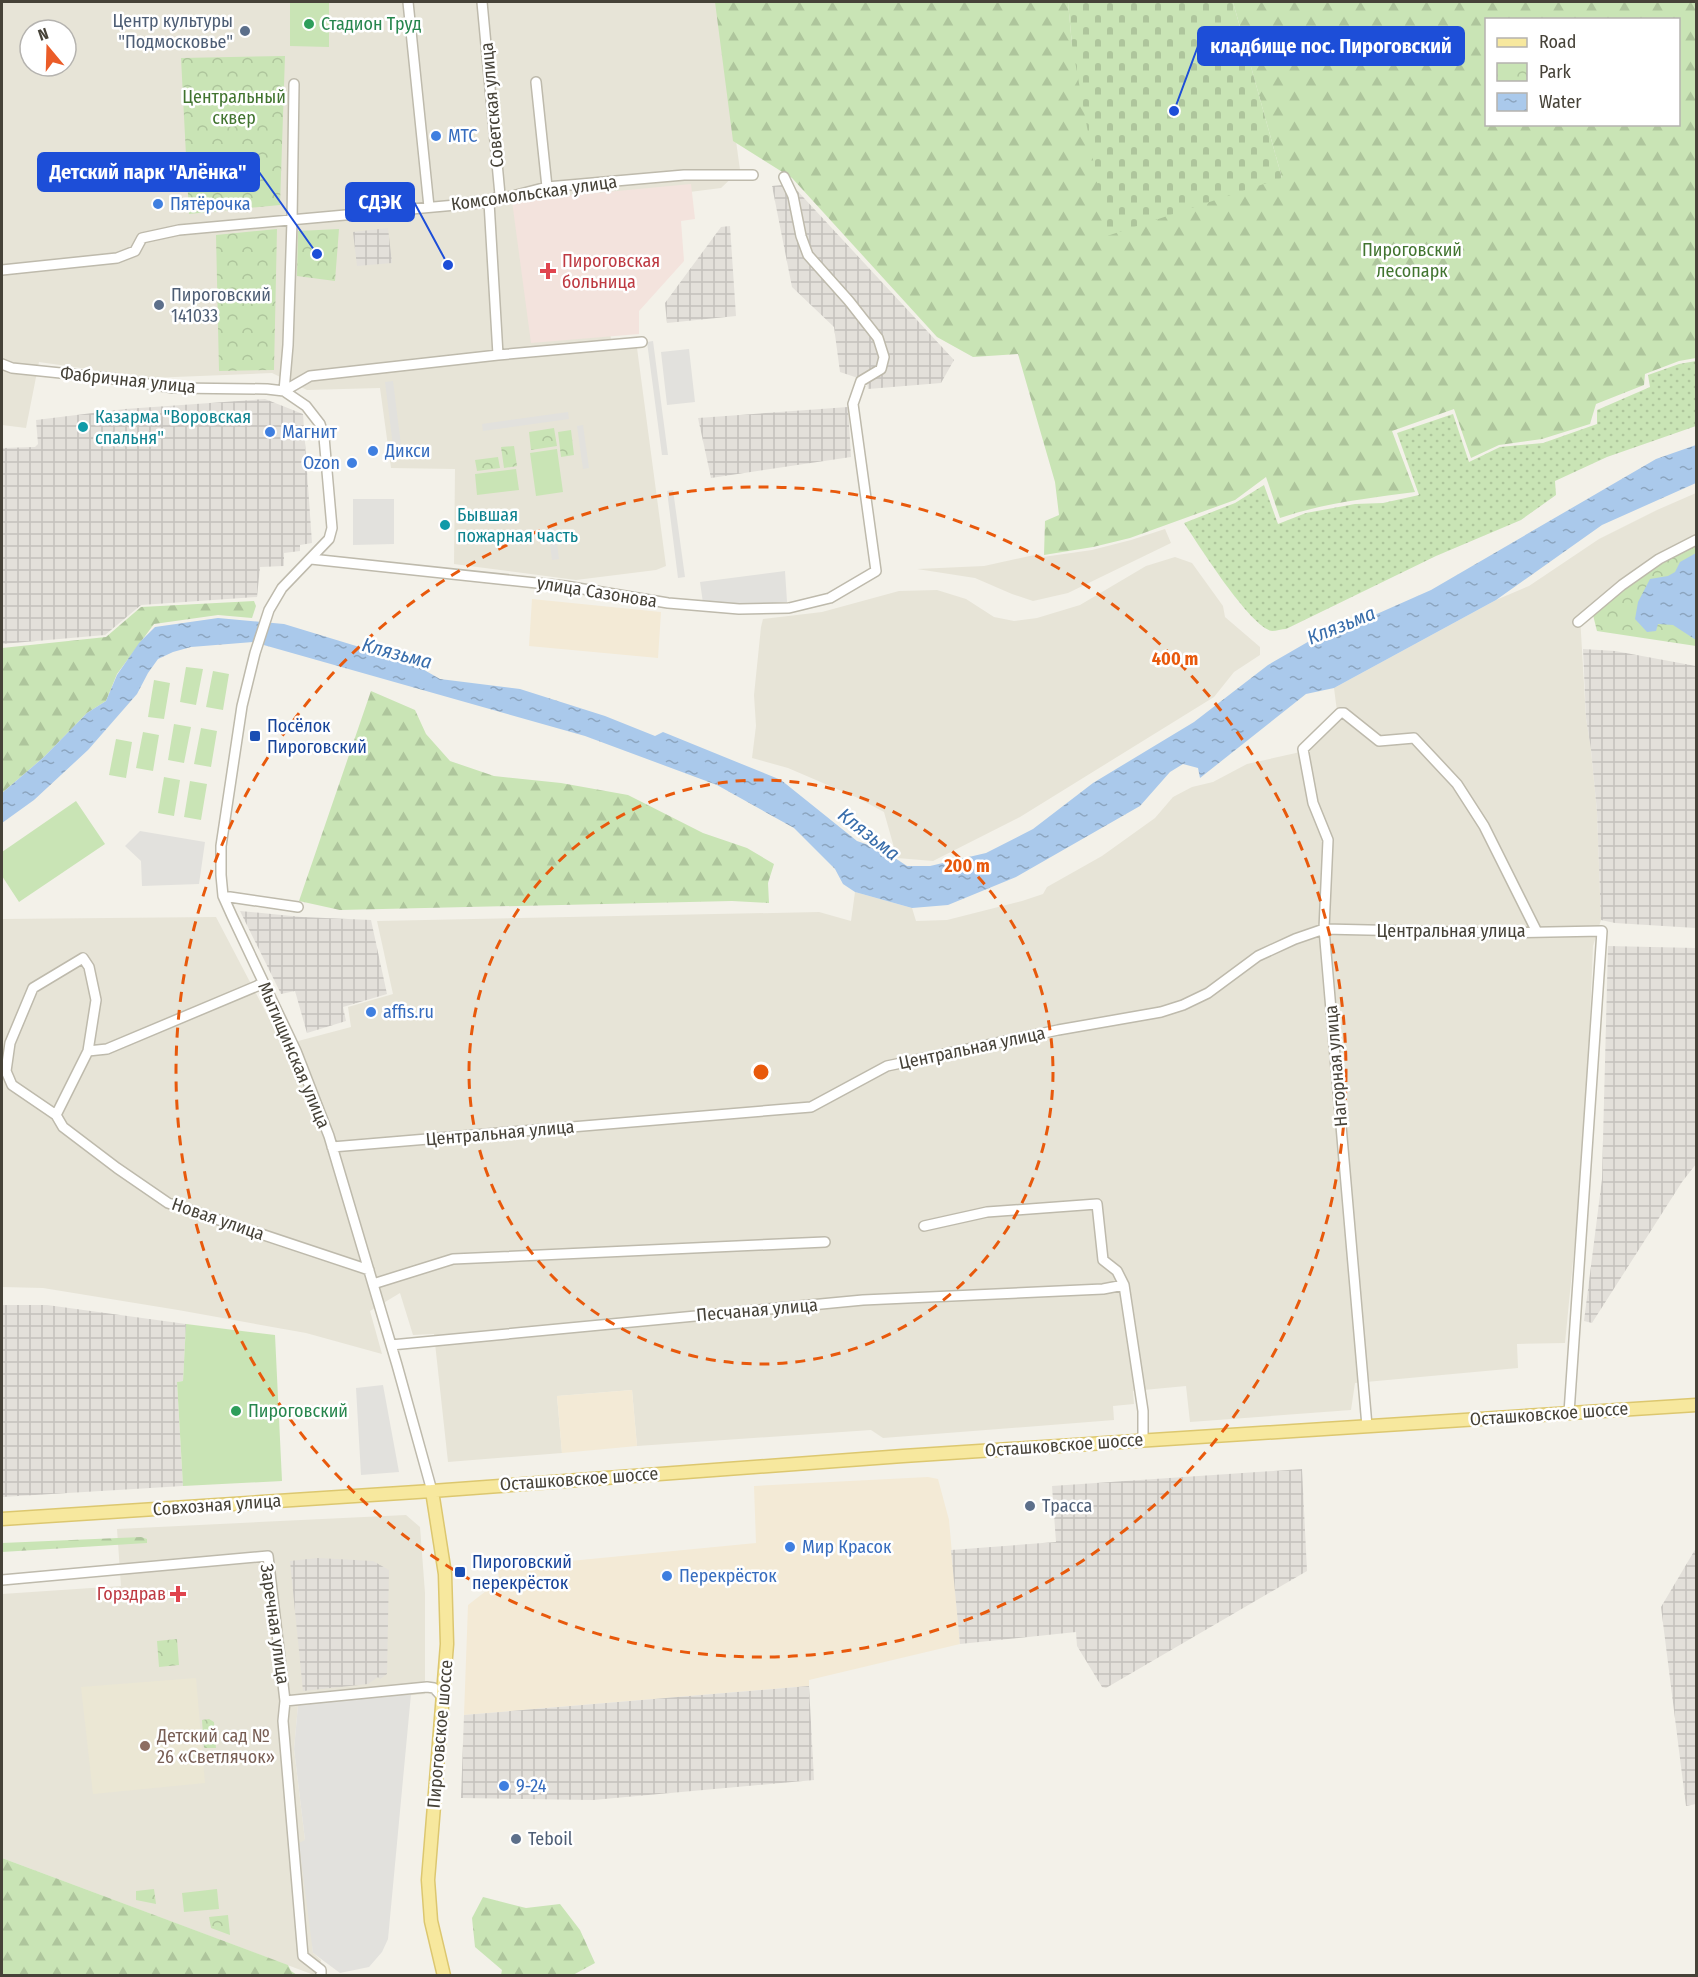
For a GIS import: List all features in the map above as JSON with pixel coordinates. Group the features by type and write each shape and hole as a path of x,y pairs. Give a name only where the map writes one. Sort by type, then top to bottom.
{"main road":[{"name":"Осташковское шоссе","path":"432,1491 730,1468 1696,1405"},
{"name":"Совхозная улица","path":"2,1519 432,1491"},
{"name":"Пироговское шоссе","path":"432,1491 446,1584 447,1644 428,1880 431,1921 444,1976"}],"street":[{"path":"408,2 429,207"},
{"name":"Советская улица","path":"482,2 500,195 489,202"},
{"path":"536,82 547,187"},
{"path":"284,391 288,345 294,84"},
{"name":"Комсомольская улица","path":"2,270 117,258 135,251 142,238 179,230 489,202 547,187 684,175 753,175"},
{"name":"улица Сазонова","path":"311,559 565,586 668,603 739,609 789,608 830,598 876,571 853,404 861,381 881,369 884,357 878,338 808,255 801,236 793,196 784,177"},
{"path":"489,202 498,355"},
{"path":"284,391 310,376 642,342"},
{"name":"Фабричная улица","path":"2,364 12,368 109,378 174,388 284,391"},
{"path":"284,391 306,406 320,424 324,437 332,528 329,539 311,559"},
{"path":"1578,622 1622,585 1659,559 1696,540"},
{"name":"Мытищинская улица","path":"311,559 301,566 282,588 269,610 255,653 242,706 221,846 223,896 296,1051 332,1147 432,1491"},
{"name":"Нагорная улица","path":"1367,1426 1324,930 1328,840 1313,803 1303,749 1340,712 1344,712 1379,741 1414,738 1457,784 1479,818 1537,932"},
{"path":"223,896 298,907"},
{"name":"Центральная улица","path":"332,1147 811,1107 887,1066 1059,1030 1161,1012 1183,1005 1208,993 1258,956 1295,939 1324,930 1501,933 1602,931 1569,1413"},
{"name":"Новая улица","path":"88,1051 96,1000 89,967 83,958 33,988 10,1043 6,1071 12,1085 56,1115 63,1127 117,1168 168,1203 369,1270"},
{"path":"56,1115 88,1051 107,1049 263,982"},
{"path":"924,1226 987,1212 1097,1203 1103,1260 1117,1271 1124,1286 1143,1411 1143,1440"},
{"path":"373,1284 453,1259 825,1242"},
{"name":"Песчаная улица","path":"391,1344 863,1300 1103,1289 1124,1286"},
{"name":"Заречная улица","path":"2,1580 268,1556 285,1701 283,1721 303,1956 321,1970 321,1976"},
{"path":"427,1687 445,1676"},
{"path":"285,1701 427,1687 434,1688 443,1698"}],"shaded area":[{"path":"2,2 717,2 740,170 721,188 595,204 612,348 637,348 666,566 656,570 576,580 454,564 455,469 391,468 380,388 307,390 272,373 150,378 39,362 26,428 2,425"},
{"path":"691,184 695,219 681,221 684,261 639,311 639,334 531,343 512,201"},
{"path":"791,184 954,360 941,383 868,389 867,381 840,372 834,327 792,287 772,186"},
{"path":"730,226 736,316 667,323 665,303 721,227"},
{"path":"388,228 392,263 357,266 353,232"},
{"path":"653,341 668,455 662,455 647,342"},
{"path":"689,349 695,402 667,405 661,352"},
{"path":"393,381 402,453 394,454 385,382"},
{"path":"265,399 303,414 312,543 300,545 300,551 284,553 284,566 260,567 257,597 141,605 105,635 2,644 2,448 35,447 38,444 36,420 125,409"},
{"path":"848,407 851,457 711,478 698,418"},
{"path":"568,412 569,419 483,431 482,424"},
{"path":"583,425 589,468 583,469 577,426"},
{"path":"673,490 685,577 678,578 667,491"},
{"path":"1696,493 1696,535 1655,556 1580,616 1586,718 1597,812 1601,920 1593,946 1580,1190 1565,1343 1517,1344 1518,1368 1355,1383 1351,1410 1190,1422 1186,1386 1133,1391 1134,1404 1113,1406 1114,1420 883,1438 871,1430 637,1446 632,1390 557,1396 562,1453 448,1462 434,1334 413,1335 400,1293 370,1311 382,1354 306,1333 178,1310 43,1288 2,1287 2,919 216,917 283,1045 351,1027 348,1007 393,994 377,921 819,912 851,921 855,892 912,908 916,921 947,920 1043,894 1047,887 1102,856 1155,818 1173,797 1192,787 1213,782 1247,764 1305,751 1338,719 1334,688 1496,600 1529,586 1599,539"},
{"path":"353,499 394,499 394,544 353,545"},
{"path":"555,527 559,559 552,560 548,528"},
{"path":"1165,529 1171,543 1068,593 1033,601 975,578 917,569 984,566 1039,554 1043,557 1092,550"},
{"path":"1175,557 1192,563 1223,606 1225,617 1260,647 1260,655 1234,672 1214,697 1020,817 933,861 897,858 884,812 858,798 788,768 752,758 756,726 754,695 763,619 822,612 899,591 937,590 966,599 994,617 1014,621 1037,618 1080,605 1146,566"},
{"path":"785,571 787,602 742,605 703,603 700,582"},
{"path":"532,599 661,612 658,658 529,646"},
{"path":"1583,649 1615,651 1696,666 1696,928 1615,923 1601,920 1597,812 1586,718"},
{"path":"140,831 205,842 199,884 142,886 141,861 125,846"},
{"path":"240,911 371,920 387,994 343,1007 346,1021 307,1033 295,991 281,994"},
{"path":"1608,946 1696,948 1696,1164 1682,1182 1592,1323 1584,1321 1602,1179"},
{"path":"2,1305 47,1305 186,1324 183,1381 177,1382 183,1486 2,1497"},
{"path":"383,1385 399,1472 361,1475 356,1388"},
{"path":"632,1390 637,1446 562,1453 557,1396"},
{"path":"1302,1469 1307,1571 1106,1688 1102,1687 1077,1646 1076,1632 960,1644 951,1550 1056,1542 1052,1486"},
{"path":"928,1477 938,1479 949,1520 960,1644 809,1680 809,1686 464,1715 468,1605 499,1581 498,1568 756,1543 754,1486"},
{"path":"406,1515 420,1527 425,1593 425,1694 298,1705 294,1749 305,1840 313,1953 321,1960 319,1975 2,1858 2,1594 121,1586 117,1529"},
{"path":"1696,1548 1696,1804 1686,1806 1661,1607"},
{"path":"318,1558 373,1561 389,1570 387,1674 380,1679 378,1677 368,1684 303,1691 290,1561"},
{"name":"Детский сад № 26 «Светлячок»","path":"196,1678 205,1783 93,1794 81,1687"},
{"path":"809,1686 814,1780 593,1800 461,1798 464,1715"},
{"path":"411,1694 388,1939 382,1952 369,1967 340,1973 313,1953 299,1843 305,1840 294,1749 298,1705"}],"green space":[{"name":"Стадион Труд","path":"290,2 329,2 329,47 290,46"},
{"name":"Пироговский лесопарк","path":"715,2 1068,2 1072,45 1282,178 1233,2 1696,2 1696,358 1679,361 1645,374 1644,385 1596,404 1590,424 1542,439 1499,445 1471,458 1454,409 1392,431 1415,492 1330,505 1280,518 1266,477 1235,500 1130,538 1044,555 1045,521 1059,515 1055,482 1018,354 973,357 937,337 792,178 733,141"},
{"path":"1068,2 1233,2 1282,178 1107,236 1072,45"},
{"name":"Центральный сквер","path":"285,56 280,205 189,214 181,58"},
{"path":"277,229 274,370 219,371 216,235"},
{"path":"339,229 335,281 297,276 298,231"},
{"path":"1696,361 1696,426 1607,457 1555,481 1556,495 1521,520 1436,556 1286,629 1272,631 1262,626 1251,615 1238,601 1184,523 1235,503 1264,485 1278,524 1306,513 1355,504 1383,503 1419,495 1397,433 1453,414 1469,462 1500,447 1543,443 1597,424 1597,410 1650,387 1648,375 1679,364"},
{"path":"554,428 557,446 531,450 529,432"},
{"path":"571,430 574,455 561,457 558,432"},
{"path":"514,446 517,466 504,468 501,447"},
{"path":"557,449 563,492 536,496 530,453"},
{"path":"498,457 500,468 477,471 475,460"},
{"path":"516,469 519,490 477,495 475,474"},
{"path":"1696,542 1696,646 1597,631 1593,615 1641,575"},
{"path":"254,601 256,606 252,618 218,615 154,624 117,674 106,701 87,713 44,757 2,793 2,648 106,637 141,607"},
{"path":"186,667 203,669 196,705 180,702"},
{"path":"213,671 229,674 223,710 206,707"},
{"path":"154,680 170,683 164,719 148,717"},
{"path":"371,691 415,710 426,734 450,761 494,776 561,783 628,795 703,833 747,848 774,864 768,883 769,903 732,901 340,910 299,901"},
{"path":"174,724 191,727 184,763 168,760"},
{"path":"201,728 217,731 211,767 194,764"},
{"path":"143,732 159,735 153,771 136,768"},
{"path":"116,739 132,742 126,778 109,775"},
{"path":"164,777 180,780 174,816 158,813"},
{"path":"190,781 207,784 201,820 184,817"},
{"path":"76,801 105,844 19,902 2,876 2,852"},
{"name":"Пироговский","path":"186,1324 275,1335 282,1481 183,1486 177,1382 183,1381"},
{"path":"141,1537 147,1539 147,1543 2,1552 2,1543"},
{"path":"177,1639 179,1665 159,1667 157,1641"},
{"path":"209,1719 214,1722 216,1748 204,1748 202,1720"},
{"path":"2,1858 288,1965 297,1975 2,1975"},
{"path":"154,1889 156,1904 136,1900 136,1891"},
{"path":"217,1889 219,1909 184,1912 182,1893"},
{"path":"483,1897 526,1908 560,1904 580,1930 595,1963 573,1975 501,1975 502,1970 475,1947 472,1918"},
{"path":"228,1915 230,1935 211,1928 209,1917"}],"water":[{"path":"1696,445 1696,483 1602,525 1496,600 1334,688 1306,694 1200,778 1198,768 1183,764 1170,772 1140,806 1016,877 948,905 912,908 855,892 843,884 835,869 794,828 717,785 585,736 253,642 191,647 158,659 137,694 88,750 34,800 2,823 2,793 44,757 87,713 106,701 117,675 139,643 155,627 218,618 284,624 412,663 440,679 520,689 605,716 655,736 663,732 781,780 857,841 883,850 907,866 930,866 986,853 1033,829 1093,783 1194,722 1268,665 1332,628 1370,617 1431,590 1656,459"},
{"path":"1696,553 1696,640 1673,625 1658,624 1656,631 1647,632 1635,619 1638,602 1650,579 1668,576 1675,572 1680,562"}],"place":[{"name":"Стадион Труд","path":"309,24"},
{"name":"Центр культуры \"Подмосковье\"","path":"245,31"},
{"name":"кладбище пос. Пироговский","path":"1174,111"},
{"name":"МТС","path":"436,136"},
{"name":"Пятёрочка","path":"158,204"},
{"name":"Детский парк \"Алёнка\"","path":"317,254"},
{"name":"СДЭК","path":"448,265"},
{"name":"Пироговская больница","path":"548,271"},
{"name":"Пироговский 141033","path":"159,305"},
{"name":"Казарма \"Воровская спальня\"","path":"83,427"},
{"name":"Магнит","path":"270,432"},
{"name":"Дикси","path":"373,451"},
{"name":"Ozon","path":"352,463"},
{"name":"Бывшая пожарная часть","path":"445,525"},
{"name":"Посёлок Пироговский","path":"255,736"},
{"name":"affis.ru","path":"371,1012"},
{"name":"Пироговский","path":"236,1411"},
{"name":"Трасса","path":"1030,1506"},
{"name":"Мир Красок","path":"790,1547"},
{"name":"Пироговский перекрёсток","path":"460,1572"},
{"name":"Перекрёсток","path":"667,1576"},
{"name":"Горздрав","path":"178,1594"},
{"name":"Детский сад № 26 «Светлячок»","path":"145,1746"},
{"name":"9-24","path":"504,1786"},
{"name":"Teboil","path":"516,1839"}],"water label":[{"name":"Клязьма","path":"1341,625"},
{"name":"Клязьма","path":"397,653"},
{"name":"Клязьма","path":"869,834"}]}
